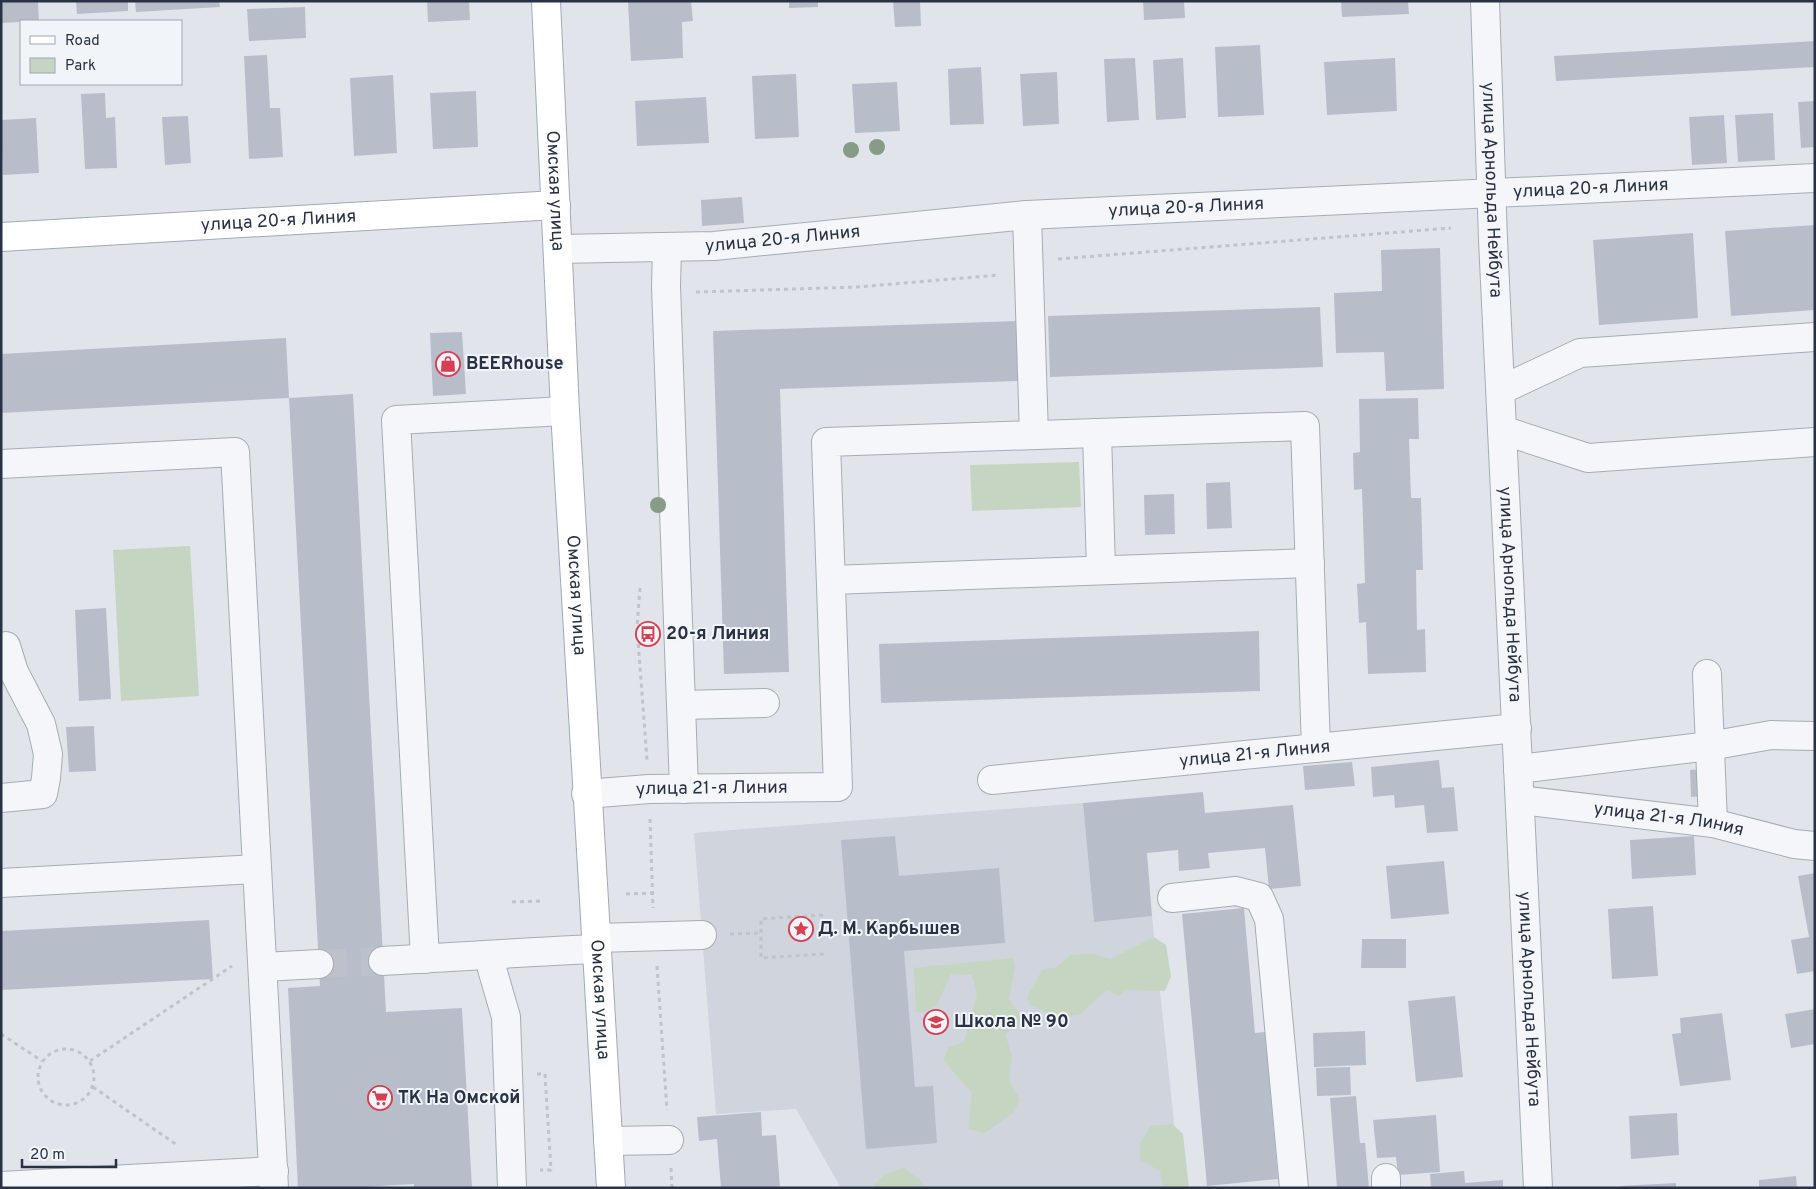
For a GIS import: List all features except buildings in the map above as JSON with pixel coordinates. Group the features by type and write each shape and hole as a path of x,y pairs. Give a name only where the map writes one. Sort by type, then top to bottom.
{"main road":[{"name":"Омская улица","path":"546,1 565,411 586,794 611,1188"},
{"name":"улица 20-я Линия","path":"1,237 556,205"}],"street":[{"name":"улица Арнольда Нейбута","path":"1485,1 1502,430 1538,1188"},
{"name":"улица 20-я Линия","path":"558,249 714,246 1027,215 1815,178"},
{"path":"1027,215 1034,435"},
{"path":"667,248 666,286 684,789"},
{"path":"1501,390 1580,353 1815,337"},
{"path":"425,959 396,420 565,411"},
{"path":"1310,563 831,580 826,442 1305,426 1310,563 1316,748"},
{"path":"1502,430 1588,458 1815,442"},
{"path":"1097,432 1101,570"},
{"path":"1,464 235,452 274,1179 1,1186"},
{"name":"улица 21-я Линия","path":"586,794 648,789 838,786 831,580"},
{"path":"1,798 43,794 48,754 41,724 14,672 6,646"},
{"path":"1707,674 1713,823"},
{"path":"681,705 765,703"},
{"name":"улица 21-я Линия","path":"992,780 1517,728"},
{"path":"1518,769 1710,746 1771,735 1815,736"},
{"name":"улица 21-я Линия","path":"1520,800 1713,823 1794,844 1815,846"},
{"path":"1,883 257,869"},
{"path":"1172,898 1236,891 1259,897 1269,919 1294,1188"},
{"path":"383,961 488,955 596,944 654,935 702,935"},
{"path":"488,955 506,1017 512,1188"},
{"path":"262,957 319,964"},
{"path":"608,1141 669,1140"}],"path":[{"path":"666,286 684,293 857,287 1002,275 1029,262 1451,228"},
{"path":"640,588 637,626 648,789 654,935 672,1188"},
{"path":"626,894 653,893"},
{"path":"512,902 540,901"},
{"path":"823,915 761,919 761,958 824,954"},
{"path":"90,1061 262,957"},
{"path":"1,1034 42,1062"},
{"path":"60,1049 72,1049 82,1053 90,1061 95,1074 93,1087 85,1098 73,1105 60,1105 47,1099 39,1088 37,1074 42,1062 50,1053 60,1049"},
{"path":"93,1087 180,1147"}],"shaded area":[{"name":"Школа № 90","path":"1083,803 1094,921 1152,916 1181,1188 841,1188 796,1109 716,1114 694,833"}],"green space":[{"path":"1079,462 1081,507 972,511 970,465"},
{"path":"190,546 199,696 121,701 113,550"},
{"path":"1154,937 1166,945 1171,976 1165,991 1127,990 1118,996 1107,990 1079,1015 1058,1018 1029,1004 1027,997 1042,970 1057,967 1070,955 1092,954 1111,959"},
{"path":"1013,958 1015,966 1009,999 1025,1022 1005,1034 1012,1055 1009,1080 1020,1099 1014,1112 985,1133 968,1129 972,1093 943,1060 949,1047 964,1042 977,995 972,975 951,974 937,1005 923,1013 916,1011 914,968"},
{"path":"1172,1124 1183,1134 1189,1188 1163,1188 1160,1171 1140,1160 1140,1144 1151,1126"},
{"path":"904,1168 920,1180 925,1188 871,1188 885,1174"}],"tunnel":[{"path":"319,964 383,961"}],"place":[{"name":"BEERhouse","path":"448,364"},
{"name":"20-я Линия","path":"648,634"},
{"name":"Д. М. Карбышев","path":"801,929"},
{"name":"Школа № 90","path":"936,1022"},
{"name":"ТК На Омской","path":"380,1098"}]}
